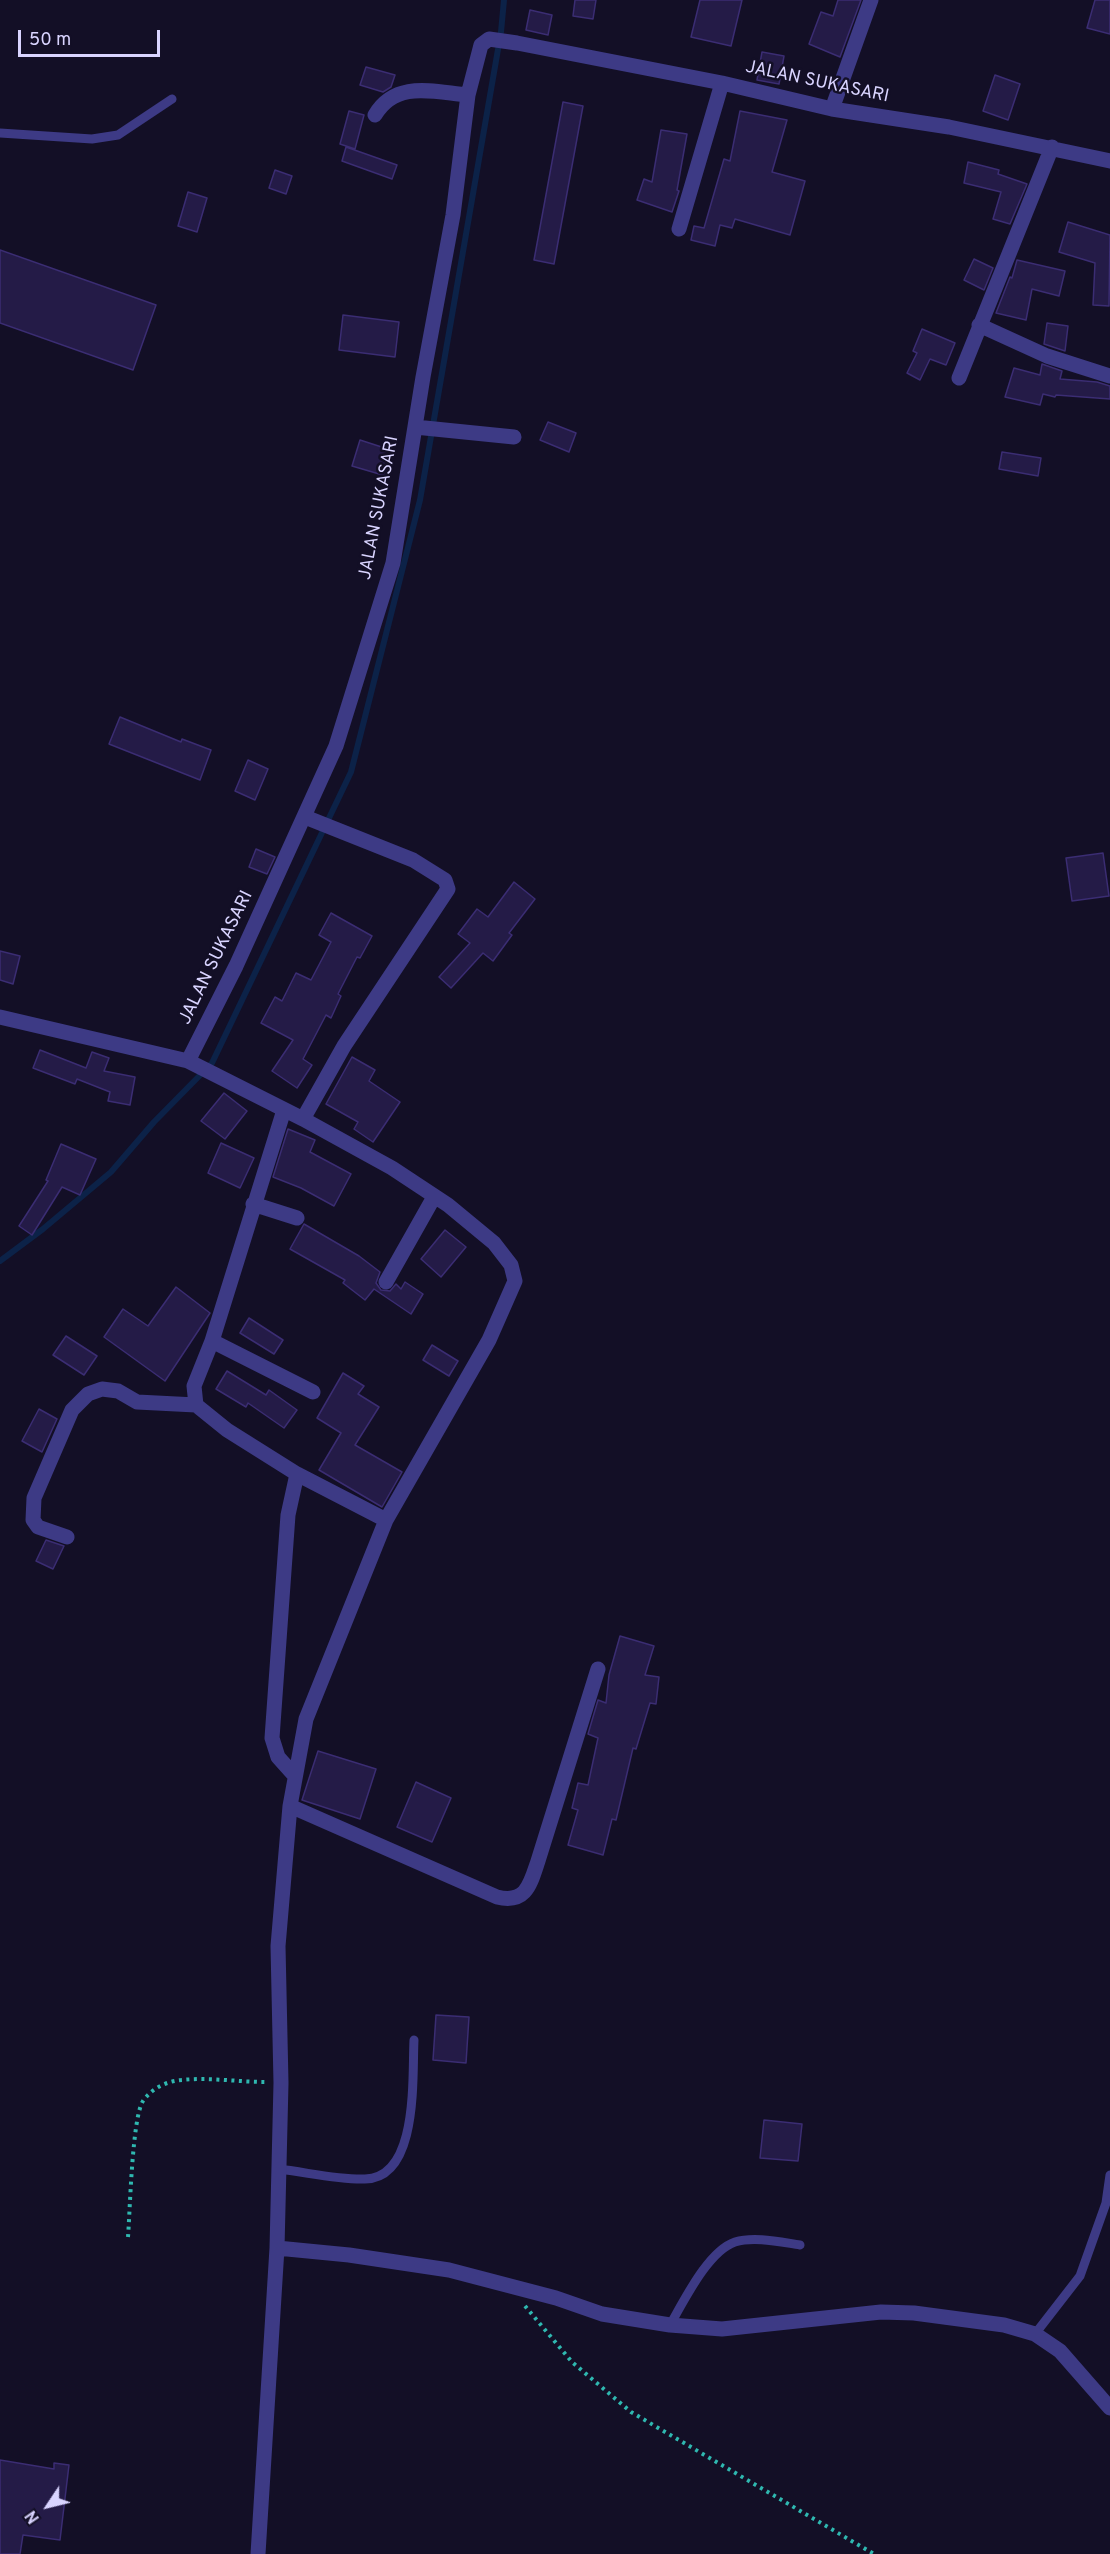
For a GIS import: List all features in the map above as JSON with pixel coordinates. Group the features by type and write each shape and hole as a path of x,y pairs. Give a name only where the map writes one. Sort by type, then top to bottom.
{"street":[{"path":"832,109 871,0"},
{"name":"JALAN SUKASARI","path":"193,1064 236,966 310,820 336,746 393,563 419,427 453,214 468,95 481,45 489,39 517,43 722,83 832,109 949,127 1110,161"},
{"path":"679,229 722,83"},
{"path":"375,115 382,103 392,95 403,92 468,95"},
{"path":"959,378 1052,147"},
{"path":"979,325 1047,356 1110,376"},
{"path":"419,427 514,437"},
{"path":"303,1119 344,1046 448,889 445,880 413,860 310,820"},
{"path":"0,1017 193,1064 303,1119 392,1168 448,1205 494,1243 511,1265 515,1281 489,1340 386,1520 306,1719 290,1806 279,1946 281,2083 278,2248 258,2554"},
{"path":"196,1405 194,1386 212,1341 284,1110"},
{"path":"386,1282 434,1197"},
{"path":"254,1204 297,1218"},
{"path":"212,1341 313,1392"},
{"path":"67,1538 38,1527 33,1520 32,1513 34,1498 64,1425 80,1401 88,1394 102,1389 118,1391 137,1402 196,1405 227,1430 297,1474 386,1520"},
{"path":"296,1776 278,1756 272,1738 272,1727 288,1515 297,1474"},
{"path":"290,1806 497,1897 510,1900 524,1894 532,1880 598,1670"},
{"path":"278,2248 396,2261 449,2271 507,2285 603,2314 670,2325 722,2329 881,2312 914,2313 1004,2325 1035,2334 1060,2351 1110,2408"}],"lane":[{"path":"0,133 92,139 118,135 172,99"},
{"path":"278,2169 367,2179 390,2171 400,2156 408,2136 414,2040"},
{"path":"1035,2334 1080,2276 1106,2203 1110,2175"},
{"path":"670,2325 691,2289 714,2257 725,2246 747,2241 800,2244"}],"path":[{"path":"128,2237 135,2136 142,2103 153,2090 182,2080 281,2083"},
{"path":"507,2285 572,2362 631,2412 874,2554"}],"building":[{"path":"575,0 596,0 593,19 573,16"},
{"path":"700,0 742,0 731,46 691,37"},
{"path":"838,0 861,0 840,57 809,44 821,12 833,16"},
{"path":"1095,0 1110,0 1110,34 1087,28"},
{"path":"530,10 552,15 548,35 526,30"},
{"path":"762,52 784,56 779,84 757,80"},
{"path":"366,67 395,75 391,87 383,92 360,85"},
{"path":"995,75 1020,84 1008,120 983,111"},
{"path":"563,102 583,106 554,264 534,260"},
{"path":"349,111 364,115 355,149 340,144"},
{"path":"740,111 787,120 772,172 805,181 790,235 735,219 732,228 720,225 715,246 691,240 694,226 704,228 724,159 730,161"},
{"path":"661,130 687,134 677,190 679,191 672,212 637,200 644,179 652,182"},
{"path":"346,147 397,165 392,179 342,161"},
{"path":"968,162 999,170 998,174 1027,184 1010,224 993,219 1001,192 964,183"},
{"path":"275,170 292,176 286,194 269,188"},
{"path":"188,192 207,198 197,232 178,226"},
{"path":"1068,222 1110,235 1109,306 1093,305 1095,263 1059,252"},
{"path":"0,250 156,305 133,370 0,323"},
{"path":"974,259 993,268 984,290 964,280"},
{"path":"1017,260 1065,271 1059,296 1032,289 1026,320 996,313 1010,277 1012,278"},
{"path":"343,315 399,322 395,357 339,350"},
{"path":"1047,323 1068,326 1065,351 1044,344"},
{"path":"922,329 955,343 946,365 930,359 920,380 907,373 917,353 913,351"},
{"path":"1042,364 1062,371 1060,379 1097,382 1110,386 1110,399 1056,395 1055,397 1043,394 1040,405 1005,397 1014,368 1040,375"},
{"path":"548,422 576,433 569,452 540,440"},
{"path":"360,440 394,451 386,476 352,466"},
{"path":"1002,452 1041,458 1038,476 999,469"},
{"path":"120,717 181,742 182,739 211,750 200,780 109,744"},
{"path":"248,760 268,769 255,800 235,791"},
{"path":"256,849 275,857 267,874 249,867"},
{"path":"1103,853 1109,896 1072,901 1066,858"},
{"path":"514,882 535,899 509,933 512,935 493,961 483,953 451,988 439,977 470,943 458,934 477,909 488,917"},
{"path":"331,913 372,936 360,958 357,957 338,994 341,996 331,1018 326,1015 303,1059 312,1065 297,1088 272,1071 293,1040 261,1023 275,997 282,1001 296,973 311,980 331,942 319,935"},
{"path":"0,951 20,956 13,984 0,980"},
{"path":"40,1050 86,1068 92,1052 109,1058 104,1071 135,1077 130,1105 108,1101 110,1092 77,1079 75,1084 33,1068"},
{"path":"352,1057 375,1070 369,1081 400,1102 373,1142 354,1129 358,1122 326,1104"},
{"path":"224,1093 247,1111 225,1139 201,1121"},
{"path":"288,1129 315,1140 310,1152 351,1174 334,1206 301,1188 273,1177"},
{"path":"221,1143 254,1158 240,1188 208,1173"},
{"path":"61,1144 96,1159 80,1195 62,1187 32,1235 19,1226 48,1181 46,1180"},
{"path":"304,1224 359,1256 380,1272 376,1283 381,1290 390,1291 396,1284 401,1289 405,1282 423,1294 411,1314 374,1289 365,1300 343,1283 345,1280 290,1249"},
{"path":"445,1230 466,1247 441,1277 421,1259"},
{"path":"176,1287 210,1313 165,1381 104,1337 123,1309 148,1326"},
{"path":"249,1318 283,1340 274,1354 240,1333"},
{"path":"66,1336 97,1356 84,1375 53,1355"},
{"path":"432,1345 458,1361 449,1376 423,1360"},
{"path":"227,1371 266,1395 269,1390 297,1410 284,1428 248,1403 246,1407 216,1389"},
{"path":"343,1373 364,1386 358,1394 379,1407 355,1445 402,1472 382,1507 319,1470 341,1433 317,1418"},
{"path":"39,1409 57,1419 42,1452 22,1441"},
{"path":"46,1540 64,1546 53,1569 36,1561"},
{"path":"620,1636 654,1646 645,1675 659,1677 656,1704 650,1703 636,1749 633,1748 616,1820 612,1819 603,1855 568,1845 578,1810 572,1808 578,1783 588,1785 598,1738 588,1734 598,1700 606,1703 609,1675"},
{"path":"318,1751 376,1769 360,1819 302,1800"},
{"path":"416,1782 451,1798 432,1842 397,1827"},
{"path":"436,2015 469,2017 466,2063 433,2060"},
{"path":"764,2120 802,2124 798,2161 760,2158"},
{"path":"0,2460 54,2469 54,2463 69,2465 60,2540 23,2535 20,2554 0,2554"}],"waterway":[{"path":"0,1261 43,1229 111,1172 154,1122 212,1063 351,772 420,500 501,32 504,0"}]}
